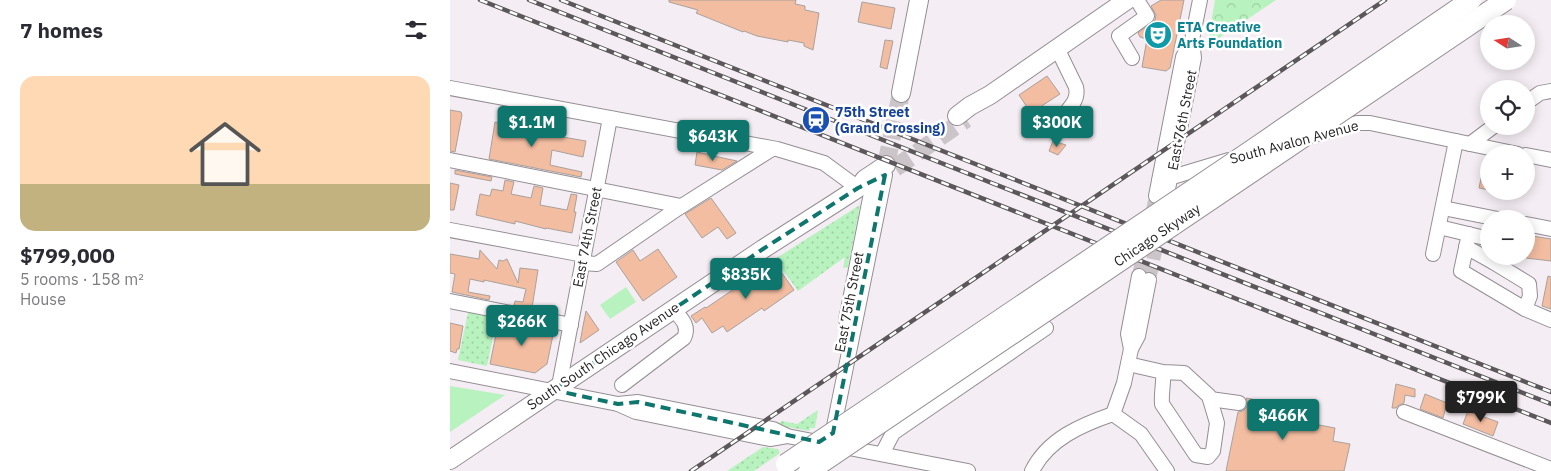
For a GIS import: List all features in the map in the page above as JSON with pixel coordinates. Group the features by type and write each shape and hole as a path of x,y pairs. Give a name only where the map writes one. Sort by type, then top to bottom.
{"highway":[{"name":"Chicago Skyway","path":"786,464 1471,0"},
{"name":"Chicago Skyway","path":"809,471 1506,0"}],"main road":[{"path":"897,91 917,0"},
{"path":"962,118 975,113 990,95 1127,0"},
{"name":"South South Chicago Avenue","path":"450,460 878,173"}],"street":[{"path":"1132,58 1119,36 1147,16 1137,0"},
{"name":"East 76th Street","path":"1161,197 1194,58 1192,40 1200,0"},
{"path":"1057,48 1077,92 1077,97 1064,114"},
{"path":"450,88 772,148 824,163 878,173"},
{"path":"1535,97 1540,93 1551,91"},
{"name":"East 74th Street","path":"556,388 571,324 610,118"},
{"name":"South Avalon Avenue","path":"1164,179 1357,123 1376,124 1480,146"},
{"path":"1433,254 1443,208 1463,143 1480,134"},
{"path":"450,230 583,259 597,264 681,206 772,148"},
{"path":"1535,157 1551,160"},
{"path":"450,160 681,206"},
{"name":"East 75th Street","path":"824,471 830,444 827,428 834,385 878,173"},
{"path":"1443,208 1480,215"},
{"path":"1535,226 1551,229"},
{"path":"1439,227 1468,241 1480,249"},
{"path":"1468,241 1480,239"},
{"path":"1468,241 1461,271 1525,309 1551,320"},
{"path":"1502,265 1529,284 1530,296 1525,309"},
{"path":"1113,414 1124,383 1131,349 1128,334 1144,278"},
{"path":"450,301 571,324"},
{"path":"622,385 687,334 686,325 674,309"},
{"path":"882,454 893,432 1046,328"},
{"path":"1128,364 1163,372 1184,373 1209,396 1217,423 1213,451 1208,457 1196,455 1162,404 1163,372"},
{"path":"450,371 556,388 618,404 638,402 773,429 787,436 968,471"},
{"path":"1210,399 1239,403"},
{"path":"1404,412 1551,469"},
{"path":"1032,471 1047,449 1061,438 1084,424 1113,414"},
{"path":"1113,414 1141,434 1167,471"}],"highlighted area":[{"path":"885,175 833,433 819,442 638,402 618,404 553,390 763,249 858,188"}],"green space":[{"path":"1215,0 1276,0 1207,46"},
{"path":"860,205 848,267 843,268 845,257 798,291 775,259"},
{"path":"626,287 636,302 610,319 600,305"},
{"path":"469,308 498,313 487,366 458,360"},
{"path":"450,386 505,395 450,432"},
{"path":"818,410 815,428 810,428 809,431 776,425 782,421 797,424"},
{"path":"763,447 778,449 780,453 754,471 727,471"}],"building":[{"path":"669,0 796,0 795,4 805,6 805,10 819,13 813,50 804,46 804,43 788,40 788,42 743,32 696,13 698,10 669,2"},
{"name":"ETA Creative Arts Foundation","path":"1161,0 1184,0 1170,68 1166,71 1142,67 1147,39 1140,37 1138,33 1155,20 1156,15 1151,6"},
{"path":"862,2 895,8 891,29 858,22"},
{"path":"885,40 893,41 887,69 880,67"},
{"path":"1047,76 1060,94 1031,113 1019,95"},
{"path":"450,110 461,112 462,115 455,152 450,151"},
{"path":"495,122 545,134 586,141 583,157 552,150 550,165 582,172 581,177 489,159"},
{"path":"1053,141 1066,145 1058,155 1049,151"},
{"path":"697,152 737,161 722,170 695,165"},
{"path":"455,170 492,177 491,181 455,174"},
{"path":"505,180 514,182 511,194 531,198 534,186 543,188 540,205 567,210 571,194 577,195 572,233 515,221 515,224 476,215 480,194 490,196 492,189 503,191"},
{"path":"450,183 459,185 454,210 450,210"},
{"path":"711,198 736,233 727,239 718,227 702,238 685,214"},
{"path":"1535,236 1551,239 1551,261 1535,259"},
{"path":"658,249 677,277 643,301 616,262 633,250 640,261"},
{"path":"480,250 497,269 499,260 507,259 518,283 520,268 538,270 532,308 514,305 515,301 523,302 526,289 484,280 484,282 470,279 468,292 490,296 489,300 452,292 455,274 450,273 450,254 479,259"},
{"path":"774,262 794,290 764,311 762,308 727,332 723,326 712,333 702,318 696,323 691,316 706,308"},
{"path":"1548,276 1551,277 1551,309 1542,306"},
{"path":"586,311 599,330 580,343 583,326"},
{"path":"499,320 554,330 547,364 535,373 490,364"},
{"path":"450,323 463,326 459,349 457,349 456,353 450,351"},
{"path":"1396,384 1415,389 1415,397 1405,395 1404,403 1396,408 1392,408"},
{"path":"1425,394 1447,403 1443,418 1420,409"},
{"path":"1246,398 1316,412 1314,424 1335,428 1333,441 1350,444 1344,471 1226,471 1238,412 1246,408 1248,404"},
{"path":"1468,411 1498,422 1493,436 1463,424"}],"tunnel":[{"path":"886,165 901,93"},
{"path":"895,168 966,119"},
{"path":"1139,276 1156,196"},
{"path":"1149,280 1159,232"}],"railway":[{"path":"480,0 1551,423"},
{"path":"529,0 1551,404"},
{"path":"561,0 1551,392"},
{"path":"691,471 1385,0"}],"place":[{"name":"ETA Creative Arts Foundation","path":"1158,35"},
{"name":"75th Street (Grand Crossing)","path":"816,120"}]}
